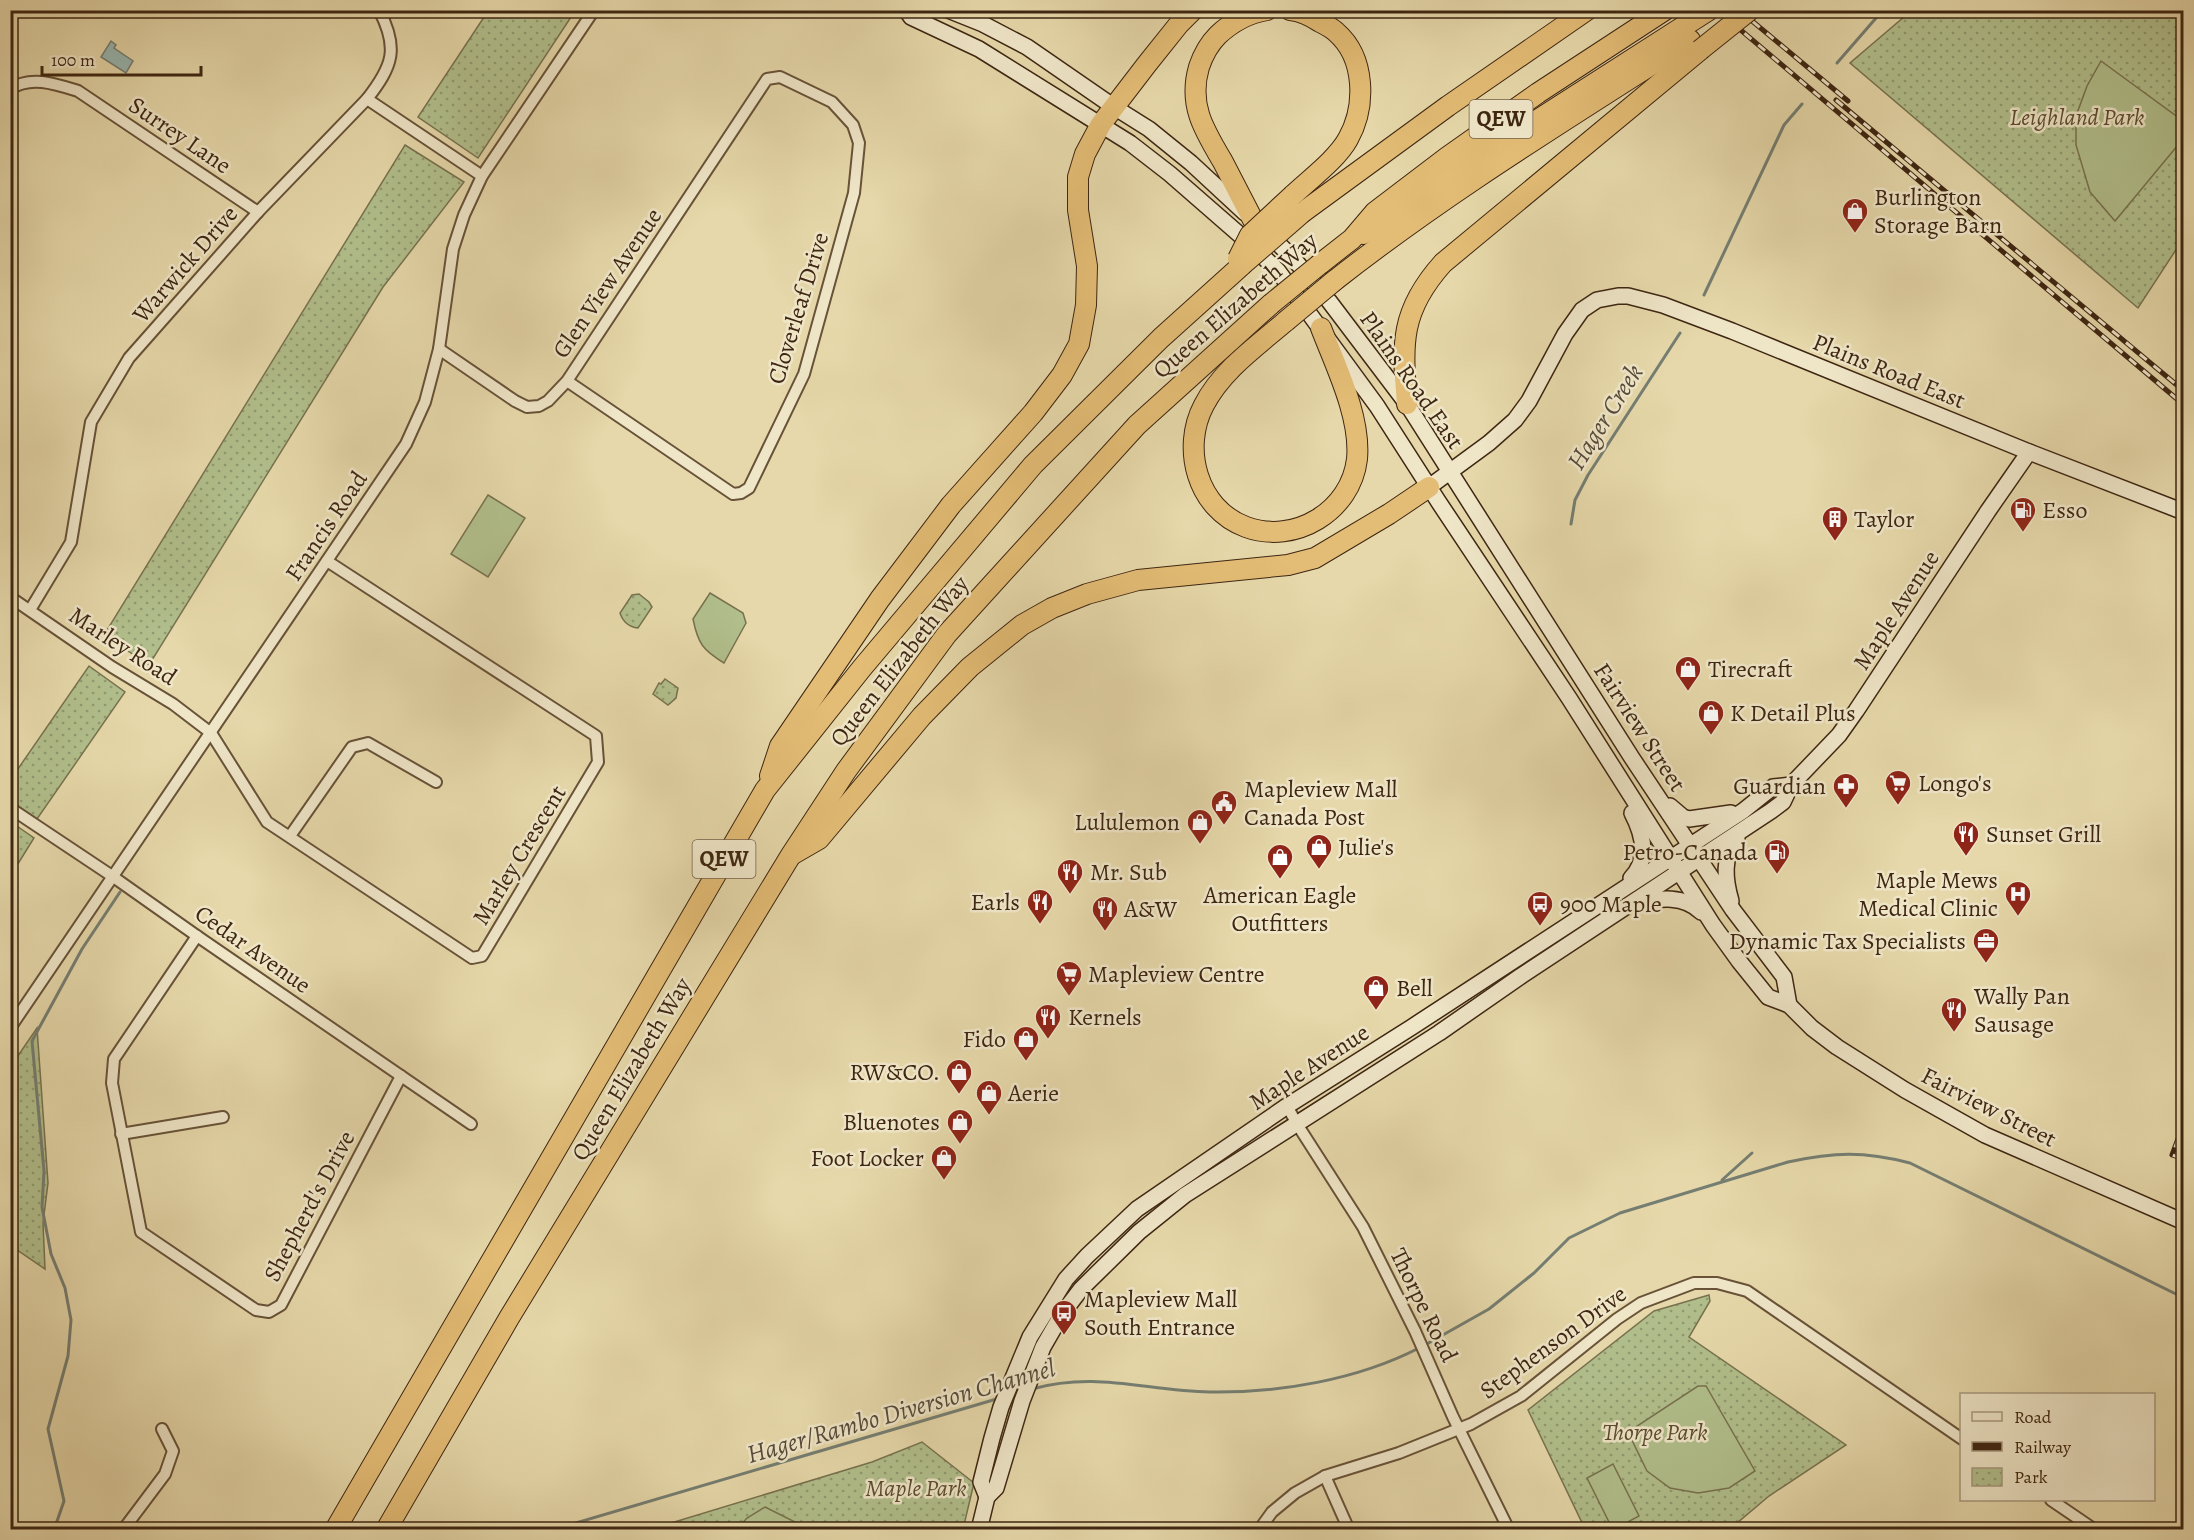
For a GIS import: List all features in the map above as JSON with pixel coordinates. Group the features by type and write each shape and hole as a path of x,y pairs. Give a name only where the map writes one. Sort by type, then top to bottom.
{"highway":[{"path":"765,790 780,746 879,599 951,505 1033,413 1062,375 1079,344 1086,305 1087,266 1078,210 1078,177 1085,154 1101,124 1166,40 1193,10"},
{"path":"1253,220 1208,138 1197,109 1195,83 1203,56 1216,38 1241,18 1267,10"},
{"path":"1237,266 1250,235 1347,141 1359,113 1362,94 1360,75 1350,51 1337,32 1298,11 1290,10"},
{"name":"Queen Elizabeth Way","path":"335,1530 765,790 862,668 1033,465 1237,266 1303,213 1448,106 1587,10"},
{"path":"1407,404 1404,367 1405,333 1414,303 1429,279 1443,263 1690,40 1709,10"},
{"path":"1321,328 1354,420 1357,446 1355,470 1340,501 1320,519 1305,526 1286,531 1258,530 1233,521 1209,498 1197,474 1192,443 1199,416 1215,387 1237,363 1334,281 1409,223 1471,180 1738,10"},
{"path":"1352,239 1387,221 1461,169 1690,40 1750,10"},
{"name":"Queen Elizabeth Way","path":"386,1530 509,1318 790,855 846,771 947,634 1137,425 1271,304 1352,239 1375,212 1538,93 1663,12"},
{"path":"790,855 819,839 922,716 970,667 1022,625 1087,594 1138,580 1288,565 1315,558 1429,487"}],"main road":[{"name":"Plains Road East","path":"906,10 911,17 979,49 1101,124 1170,174 1248,242 1278,271 1321,328 1377,406 1429,487"},
{"name":"Plains Road East","path":"948,10 983,24 1027,47 1149,129 1191,163 1253,220 1293,258 1322,292 1407,404 1449,472 1490,443 1515,420 1529,401 1564,334 1590,304 1612,296 1628,296 1717,325 2029,452 2184,512"},
{"name":"Maple Avenue","path":"979,1530 987,1497 996,1488 1029,1380 1048,1339 1081,1289 1139,1232 1185,1195 1439,1033 1700,860 1783,802 1791,785 1839,735 1851,719 2029,452"},
{"path":"1429,487 1449,472"},
{"name":"Fairview Street","path":"1449,472 1689,844 1733,910 1784,977 1789,1005"},
{"name":"Fairview Street","path":"1429,487 1534,644 1713,925 1768,997 1789,1005 1812,1028 1837,1047 1905,1090 1985,1136 2184,1222"},
{"path":"1603,753 1640,829 1643,843 1643,856 1638,872 1617,892"},
{"path":"1645,777 1683,817 1689,819 1713,817 1743,811"},
{"name":"Maple Avenue","path":"987,1497 981,1482 1001,1407 1030,1337 1066,1279 1137,1209 1287,1106 1431,1015 1689,844 1743,811 1773,788 1791,785"},
{"path":"1733,910 1727,885 1728,851 1752,824"},
{"path":"1627,907 1653,900 1683,900 1695,906 1713,925"}],"street":[{"name":"Warwick Drive","path":"30,610 71,542 91,422 129,358 258,212 367,99 381,81 388,65 392,44 379,10"},
{"name":"Francis Road","path":"10,1028 406,444 425,402 439,349 453,249 464,215 482,176 594,10"},
{"name":"Cloverleaf Drive","path":"567,381 733,494 741,493 749,488 804,374 854,193 860,143 853,125 832,102 780,77 767,79"},
{"name":"Glen View Avenue","path":"439,349 527,407 539,406 548,401 567,381 767,79"},
{"name":"Surrey Lane","path":"10,89 18,84 48,82 78,91 258,212"},
{"path":"367,99 482,176"},
{"name":"Marley Crescent","path":"211,733 267,822 472,958 482,956 598,762 596,736 327,561"},
{"name":"Marley Road","path":"10,597 173,704 211,733"},
{"path":"290,836 352,747 361,743 368,743 436,782"},
{"name":"Cedar Avenue","path":"10,807 471,1124"},
{"name":"Shepherd's Drive","path":"197,936 114,1059 112,1083 141,1232 256,1310 269,1312 281,1305 401,1076"},
{"name":"Thorpe Road","path":"1287,1106 1363,1227 1509,1530"},
{"path":"121,1134 223,1117"},
{"name":"Stephenson Drive","path":"1259,1530 1272,1512 1295,1493 1325,1476 1399,1453 1471,1424 1521,1396 1617,1319 1641,1303 1694,1283 1718,1283 1747,1292 1960,1438"},
{"path":"123,1530 165,1474 173,1451 162,1430"},
{"path":"1325,1476 1349,1530"},
{"path":"2052,1501 2096,1530"}],"green space":[{"path":"488,11 575,11 478,158 418,117"},
{"name":"Leighland Park","path":"1911,11 2183,11 2183,239 2138,308 1850,63"},
{"path":"2101,61 2183,121 2183,139 2115,221 2090,192 2076,145 2076,116 2087,86"},
{"path":"405,145 464,182 383,287 149,665 104,635"},
{"path":"488,495 525,518 488,577 451,554"},
{"path":"710,593 743,613 746,623 724,663 702,646 693,619"},
{"path":"639,594 652,607 638,628 627,624 620,613 632,595"},
{"path":"89,666 125,692 37,819 11,801 11,779"},
{"path":"665,679 678,688 676,698 668,705 653,694 659,683 661,684"},
{"path":"11,822 34,838 11,875"},
{"path":"37,1028 48,1183 43,1223 45,1269 10,1245 11,1066"},
{"name":"Thorpe Park","path":"1709,1295 1710,1301 1689,1337 1846,1445 1769,1496 1730,1529 1585,1529 1528,1410 1654,1311"},
{"path":"1698,1386 1706,1386 1755,1471 1729,1488 1698,1493 1670,1488 1647,1471 1628,1432"},
{"name":"Maple Park","path":"922,1442 974,1483 963,1529 648,1530 872,1462"},
{"path":"1613,1464 1639,1516 1613,1530 1587,1478"},
{"path":"765,1507 809,1529 737,1529 747,1518"}],"water":[{"path":"111,41 116,45 114,48 133,61 126,73 101,57"}],"waterway":[{"name":"Hager Creek","path":"1837,63 1883,10"},
{"name":"Hager Creek","path":"1704,295 1784,125 1802,104"},
{"name":"Hager Creek","path":"1571,524 1575,500 1588,475 1680,333"},
{"path":"54,1530 64,1501 48,1429 68,1356 71,1320 65,1288 51,1254 42,1207 44,1171 32,1041 82,949 120,892"},
{"name":"Hager Creek","path":"1722,1180 1752,1153"},
{"name":"Hager/Rambo Diversion Channel","path":"1425,1345 1489,1309 1534,1273 1569,1238 1620,1213 1788,1162 1849,1154 1878,1156 1910,1163 2184,1298"},
{"name":"Hager/Rambo Diversion Channel","path":"1032,1389 1056,1384 1100,1382 1187,1391 1263,1390 1344,1376 1370,1369 1419,1348"},
{"name":"Hager/Rambo Diversion Channel","path":"552,1530 1000,1398"}],"railway":[{"path":"1717,10 2184,405"},
{"path":"1739,10 1848,101"},
{"path":"1836,100 2184,391"},
{"path":"2178,1139 2172,1155 2184,1159"}],"place":[{"name":"Burlington Storage Barn","path":"1855,234"},
{"name":"Esso","path":"2023,533"},
{"name":"Taylor","path":"1835,542"},
{"name":"Tirecraft","path":"1688,692"},
{"name":"K Detail Plus","path":"1711,736"},
{"name":"Longo's","path":"1898,806"},
{"name":"Guardian","path":"1846,809"},
{"name":"Mapleview Mall Canada Post","path":"1224,826"},
{"name":"Lululemon","path":"1200,845"},
{"name":"Sunset Grill","path":"1966,857"},
{"name":"Julie's","path":"1319,870"},
{"name":"Petro-Canada","path":"1777,875"},
{"name":"American Eagle Outfitters","path":"1280,880"},
{"name":"Mr. Sub","path":"1070,895"},
{"name":"Maple Mews Medical Clinic","path":"2018,917"},
{"name":"Earls","path":"1040,925"},
{"name":"900 Maple","path":"1540,927"},
{"name":"A&W","path":"1105,932"},
{"name":"Dynamic Tax Specialists","path":"1986,964"},
{"name":"Mapleview Centre","path":"1069,997"},
{"name":"Bell","path":"1376,1011"},
{"name":"Wally Pan Sausage","path":"1954,1033"},
{"name":"Kernels","path":"1048,1040"},
{"name":"Fido","path":"1026,1062"},
{"name":"RW&CO.","path":"959,1095"},
{"name":"Aerie","path":"989,1116"},
{"name":"Bluenotes","path":"960,1145"},
{"name":"Foot Locker","path":"944,1181"},
{"name":"Mapleview Mall South Entrance","path":"1064,1336"}]}
